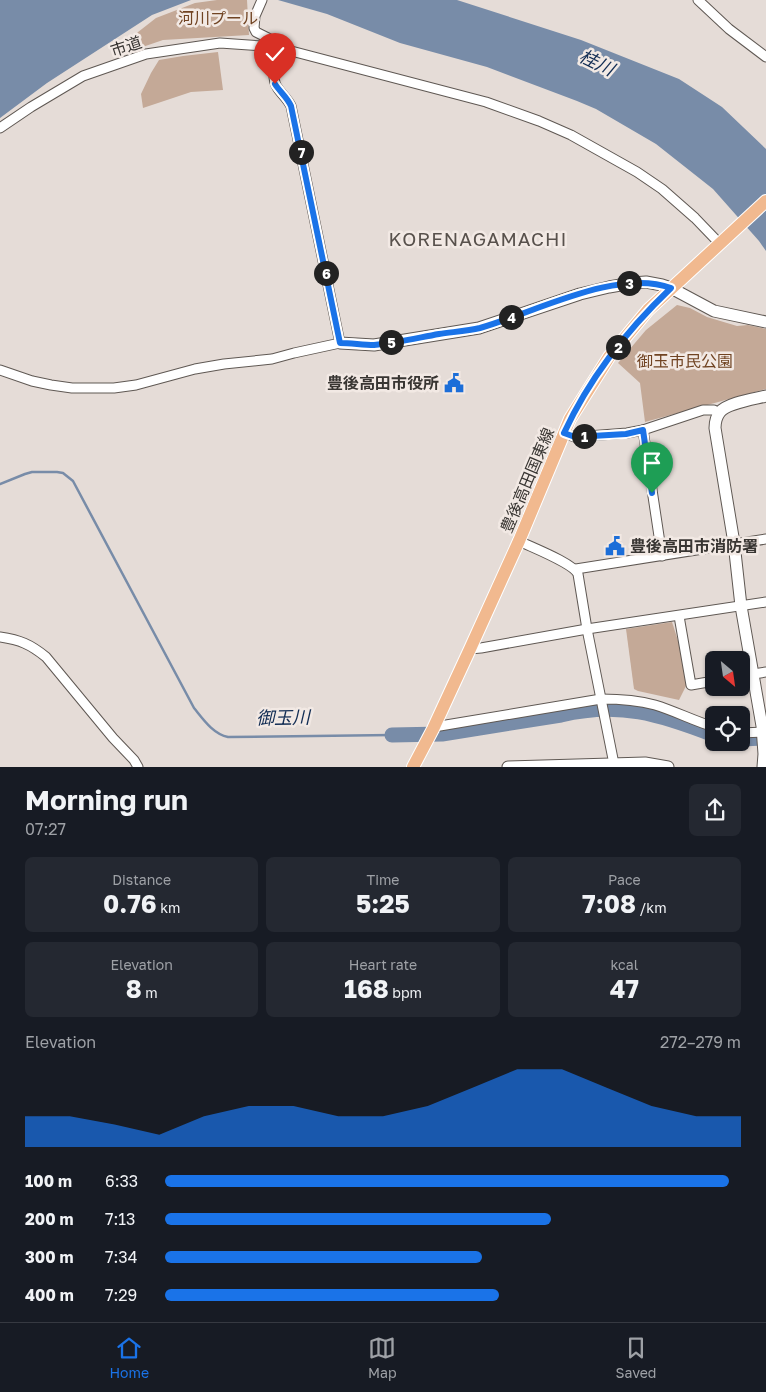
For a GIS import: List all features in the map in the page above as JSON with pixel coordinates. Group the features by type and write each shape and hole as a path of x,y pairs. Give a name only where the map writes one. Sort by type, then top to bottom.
{"main road":[{"name":"豊後高田国東線","path":"413,767 432,732 519,542 570,419 609,357 648,310 766,201"}],"street":[{"path":"262,0 254,28 256,32 268,38 276,47 486,102 539,120 571,135 637,172 662,189 724,240"},
{"path":"699,0 729,29 766,57"},
{"name":"市道","path":"0,128 83,76 146,54 220,43 276,47"},
{"path":"276,47 275,84 288,99 291,106 340,343"},
{"path":"0,370 51,386 114,388 136,385 195,369 272,359 294,352 340,343 374,345 479,328 580,294 609,287 646,282 671,288 714,311 766,322"},
{"path":"763,767 764,732 741,606 734,543 715,422 722,410 734,404 766,396"},
{"path":"564,433 575,437 626,434 704,410 714,410 719,413"},
{"path":"643,430 662,556"},
{"path":"519,542 576,569 766,539"},
{"path":"576,569 614,764"},
{"path":"470,649 766,602"},
{"path":"679,616 691,684 705,682"},
{"path":"0,637 25,642 46,657 138,767"},
{"path":"750,675 766,672"},
{"path":"432,732 601,699 627,699 654,705 705,724"},
{"path":"750,733 764,732"},
{"path":"508,767 645,763 668,767"}],"green space":[{"name":"河川プール","path":"217,0 247,0 249,35 163,40 125,53 124,43 156,18 195,3"},
{"path":"218,52 223,90 191,92 143,108 141,94 159,60"},
{"name":"御玉市民公園","path":"677,305 737,326 748,325 766,329 766,389 645,422 640,383 618,363 646,330"},
{"path":"672,622 690,678 679,700 634,689 626,629"}],"water":[{"path":"0,0 191,0 152,15 47,83 0,118"},
{"name":"桂川","path":"278,0 457,0 581,40 679,79 722,107 766,149 766,251 713,189 656,144 596,109 487,67 400,43 327,14"}],"waterway":[{"name":"御玉川","path":"0,484 32,472 63,473 73,481 194,708 209,726 218,733 228,737 392,735"},
{"name":"御玉川","path":"392,735 442,734 602,709 639,712 675,721 705,732"},
{"name":"御玉川","path":"750,739 766,738"}],"place":[{"name":"豊後高田市役所","path":"454,383"},
{"name":"豊後高田市消防署","path":"615,546"}],"district":[{"name":"KORENAGAMACHI","path":"478,238"}],"route":[{"path":"275,84 288,99 291,106 340,343 374,345 479,328 580,294 632,283 646,282 671,288 648,310 609,357 570,419 564,433 575,437 626,434 643,430 652,493"}]}
